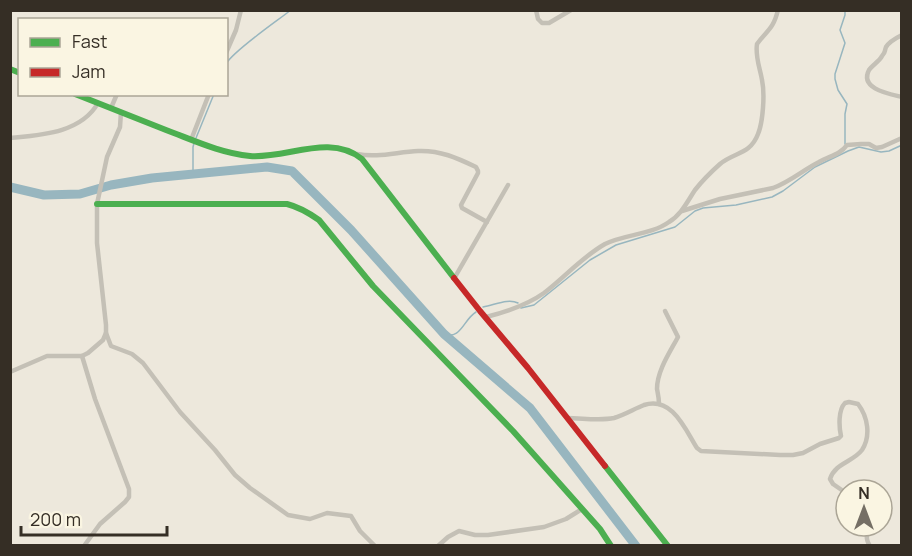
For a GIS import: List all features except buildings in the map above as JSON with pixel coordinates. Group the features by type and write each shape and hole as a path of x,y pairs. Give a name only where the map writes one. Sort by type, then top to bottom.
{"main road":[{"path":"80,96 224,151 252,156 335,147 345,149 362,159 667,545"},
{"path":"98,202 287,204 319,220 373,286 513,431 600,529 611,546"}],"street":[{"path":"228,48 241,10"},
{"path":"536,10 538,19 542,23 549,23 571,10"},
{"path":"486,317 537,298 598,248 615,240 666,224 682,211 694,191 722,162 750,148 761,128 763,88 757,59 757,44 771,28 778,10"},
{"path":"902,35 888,45 882,57 867,73 868,80 875,89 902,97"},
{"path":"111,108 116,96"},
{"path":"194,141 208,96"},
{"path":"10,138 54,132 73,125 93,112 98,103"},
{"path":"121,112 120,127 107,157 98,202 97,243 106,333 111,346 132,354 143,363 180,412 235,475 250,488 295,517 310,519 327,513 351,516 360,531 375,546"},
{"path":"682,211 786,183 818,162 841,152 848,145 868,144 876,148 902,138"},
{"path":"354,153 386,155 417,151 440,152 476,167 478,173 461,205 462,208 487,222"},
{"path":"455,276 508,186"},
{"path":"659,404 657,388 659,377 678,337 665,310"},
{"path":"10,372 47,356 82,356 99,344 106,333"},
{"path":"82,356 94,399 129,489 129,496 125,502 100,524 84,546"},
{"path":"567,418 617,417 646,405 659,404 674,412 701,451 780,455 799,454 839,438 843,405 849,402 858,404 865,416 868,430 862,448 834,471 830,479 834,485"},
{"path":"438,546 459,531 488,535 544,527 566,519 582,509"}],"waterway":[{"path":"228,61 246,44 291,10"},
{"path":"845,10 840,30 845,43 835,74 838,90 847,104 845,144"},
{"path":"196,138 213,96"},
{"path":"193,174 194,143"},
{"path":"521,308 534,305 590,260 616,245 675,227 695,211 772,197 815,167 859,147 881,152 902,145"},
{"path":"10,187 44,195 80,194 111,185 152,178 267,167 292,171 351,230 444,334 530,408 636,546"},
{"path":"483,307 506,302 518,303"},
{"path":"444,334 450,335 458,332 476,312"}],"traffic: fast":[{"path":"10,69 18,72"},
{"path":"80,96 197,142 239,154 264,156 322,147 349,152 362,159 454,278"},
{"path":"97,204 287,204 315,217 373,286 513,431 600,529 611,546"},
{"path":"605,466 668,546"}],"traffic: jam":[{"path":"454,278 605,466"}]}
